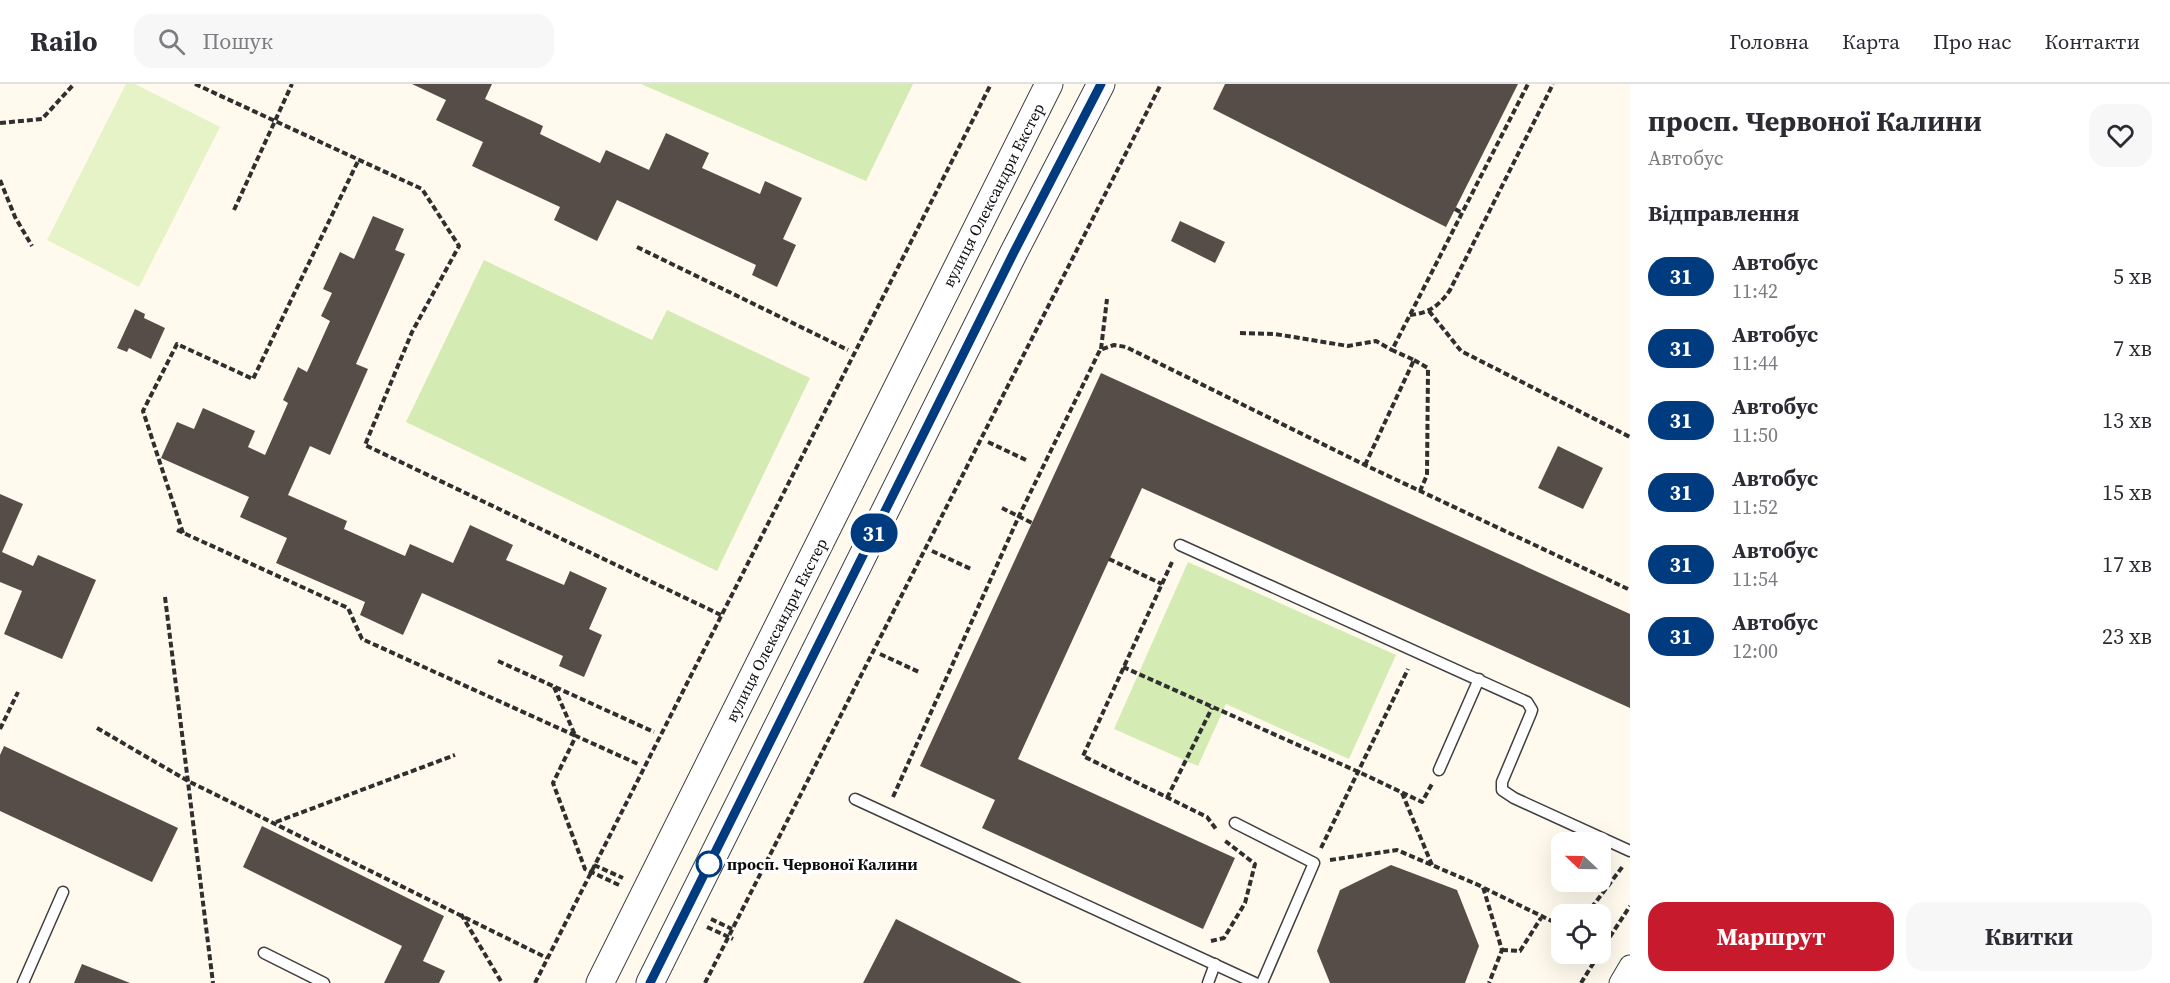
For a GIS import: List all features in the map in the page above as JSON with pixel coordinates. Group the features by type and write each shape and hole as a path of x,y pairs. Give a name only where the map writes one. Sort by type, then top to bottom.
{"street":[{"name":"вулиця Олександри Екстер","path":"600,983 1049,84"},
{"path":"650,983 1014,252 1101,84"},
{"path":"1620,983 1630,966"}],"lane":[{"path":"1180,545 1527,702 1532,710 1502,782 1502,790 1514,798 1630,851"},
{"path":"1439,770 1479,679"},
{"path":"855,799 1255,983"},
{"path":"1235,824 1314,863 1262,983"},
{"path":"23,983 63,892"},
{"path":"264,953 324,983"},
{"path":"1208,983 1215,964"}],"path":[{"path":"0,123 42,118 74,84"},
{"path":"195,84 422,189 459,246 412,332 365,445 721,615"},
{"path":"234,210 292,84"},
{"path":"535,983 991,84"},
{"path":"705,983 1161,84"},
{"path":"1392,350 1528,84"},
{"path":"1410,315 1429,311 1441,303 1450,290 1553,84"},
{"path":"183,533 143,411 177,344 253,379 359,159"},
{"path":"0,180 15,217 32,246"},
{"path":"1455,209 1462,213"},
{"path":"637,247 848,350"},
{"path":"886,814 1019,516 1101,350 1107,299"},
{"path":"1429,311 1461,351 1630,437"},
{"path":"1240,333 1275,334 1348,346 1376,341 1428,368 1427,475 1420,490"},
{"path":"1101,350 1114,345 1126,347 1365,465 1630,590"},
{"path":"1365,465 1414,360"},
{"path":"988,442 1026,459"},
{"path":"1002,508 1032,523"},
{"path":"177,531 348,608 362,639 638,764"},
{"path":"932,551 971,569"},
{"path":"1109,559 1162,584 1083,756 1208,817 1227,844 1255,864 1245,903 1224,938 1209,941"},
{"path":"165,597 213,983"},
{"path":"1314,863 1416,652"},
{"path":"880,654 920,672"},
{"path":"498,661 654,732"},
{"path":"1123,667 1422,802 1439,770"},
{"path":"553,686 576,736"},
{"path":"0,729 18,692"},
{"path":"1167,798 1212,708"},
{"path":"97,728 188,781 548,958"},
{"path":"576,736 553,783 585,869 591,871"},
{"path":"275,822 455,755"},
{"path":"1401,792 1432,865"},
{"path":"893,797 904,802"},
{"path":"1314,863 1397,850 1483,888 1551,922"},
{"path":"1594,904 1624,864"},
{"path":"1483,888 1502,950 1489,983"},
{"path":"1611,936 1630,906"},
{"path":"460,914 502,983"},
{"path":"1502,950 1520,951 1541,918"},
{"path":"1581,983 1593,964"}],"green space":[{"path":"126,84 135,84 220,127 139,287 47,240"},
{"path":"641,84 913,84 866,181"},
{"path":"484,260 652,340 667,310 810,378 717,571 406,422"},
{"path":"1188,562 1396,655 1349,759 1226,704 1198,766 1114,729"}],"building":[{"path":"412,84 492,84 485,99 543,126 540,134 600,163 606,150 649,170 666,133 709,153 702,168 760,194 765,181 802,198 783,239 796,245 777,287 752,275 756,265 617,200 597,241 554,220 560,207 472,166 483,142 436,120 446,100"},
{"path":"1225,84 1518,84 1446,227 1213,109"},
{"path":"373,216 404,229 395,250 405,254 356,364 368,369 330,455 310,446 288,495 347,521 344,529 405,556 410,544 453,563 470,525 513,545 506,560 564,585 570,571 607,588 589,629 602,635 584,677 559,666 563,656 422,593 403,635 360,615 365,602 276,563 287,538 240,517 249,497 161,458 177,422 194,429 203,408 255,431 248,447 265,455 288,403 283,400 298,367 307,372 330,321 321,316 332,293 323,289 340,252 354,259"},
{"path":"1180,221 1225,242 1215,263 1171,241"},
{"path":"135,309 145,314 144,318 165,328 151,359 129,348 127,352 117,348"},
{"path":"1101,373 1630,614 1630,708 1142,488 1018,759 1235,858 1203,929 982,828 995,800 920,766"},
{"path":"1558,446 1603,468 1583,509 1538,488"},
{"path":"0,494 23,504 2,552 33,566 38,555 96,580 62,659 4,634 22,591 0,582"},
{"path":"4,746 178,828 152,882 0,811 0,755"},
{"path":"262,826 444,916 423,961 445,971 439,983 384,983 402,946 243,867"},
{"path":"1391,865 1457,890 1479,946 1465,983 1330,983 1317,951 1340,890"},
{"path":"896,919 1022,983 863,983"},
{"path":"82,964 130,983 74,983"}],"bus line":[{"name":"31","path":"650,983 1014,252 1101,84"}],"place":[{"name":"просп. Червоної Калини","path":"709,864"}]}
